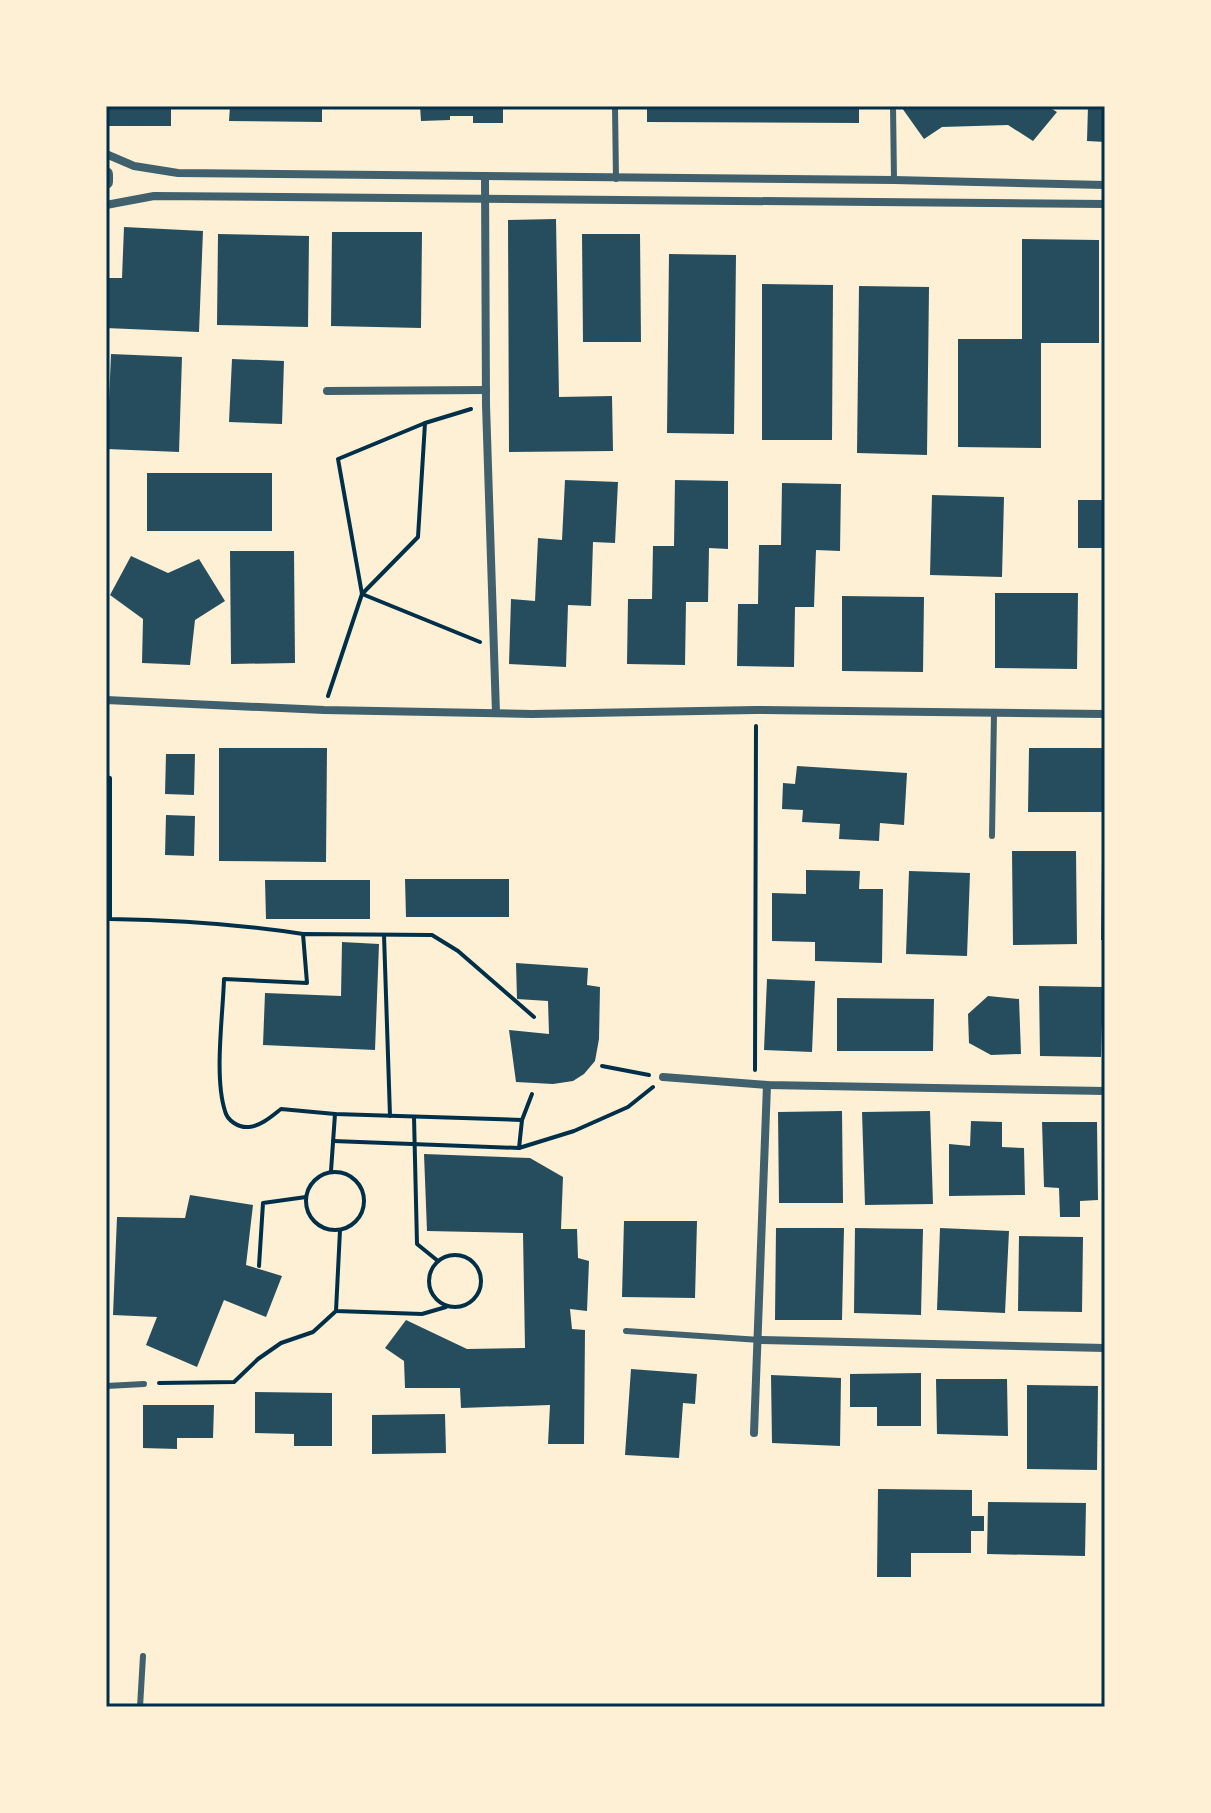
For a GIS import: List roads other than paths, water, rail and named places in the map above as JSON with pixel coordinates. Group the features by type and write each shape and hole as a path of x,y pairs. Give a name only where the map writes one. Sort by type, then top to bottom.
{"street":[{"path":"106,154 134,166 178,173 1105,185"},
{"path":"106,174 106,182"},
{"path":"485,176 486,405 496,713"},
{"path":"106,205 154,196 1105,204"},
{"path":"327,391 486,390"},
{"path":"106,700 324,710 496,713 756,710 1104,714"},
{"path":"663,1077 767,1085 1105,1091"},
{"path":"754,1433 760,1340 767,1085"},
{"path":"760,1340 1105,1348"}],"lane":[{"path":"615,106 616,179"},
{"path":"893,106 894,180"},
{"path":"992,836 994,713"},
{"path":"626,1331 760,1340"},
{"path":"106,1386 144,1384"},
{"path":"140,1707 143,1656"}]}
